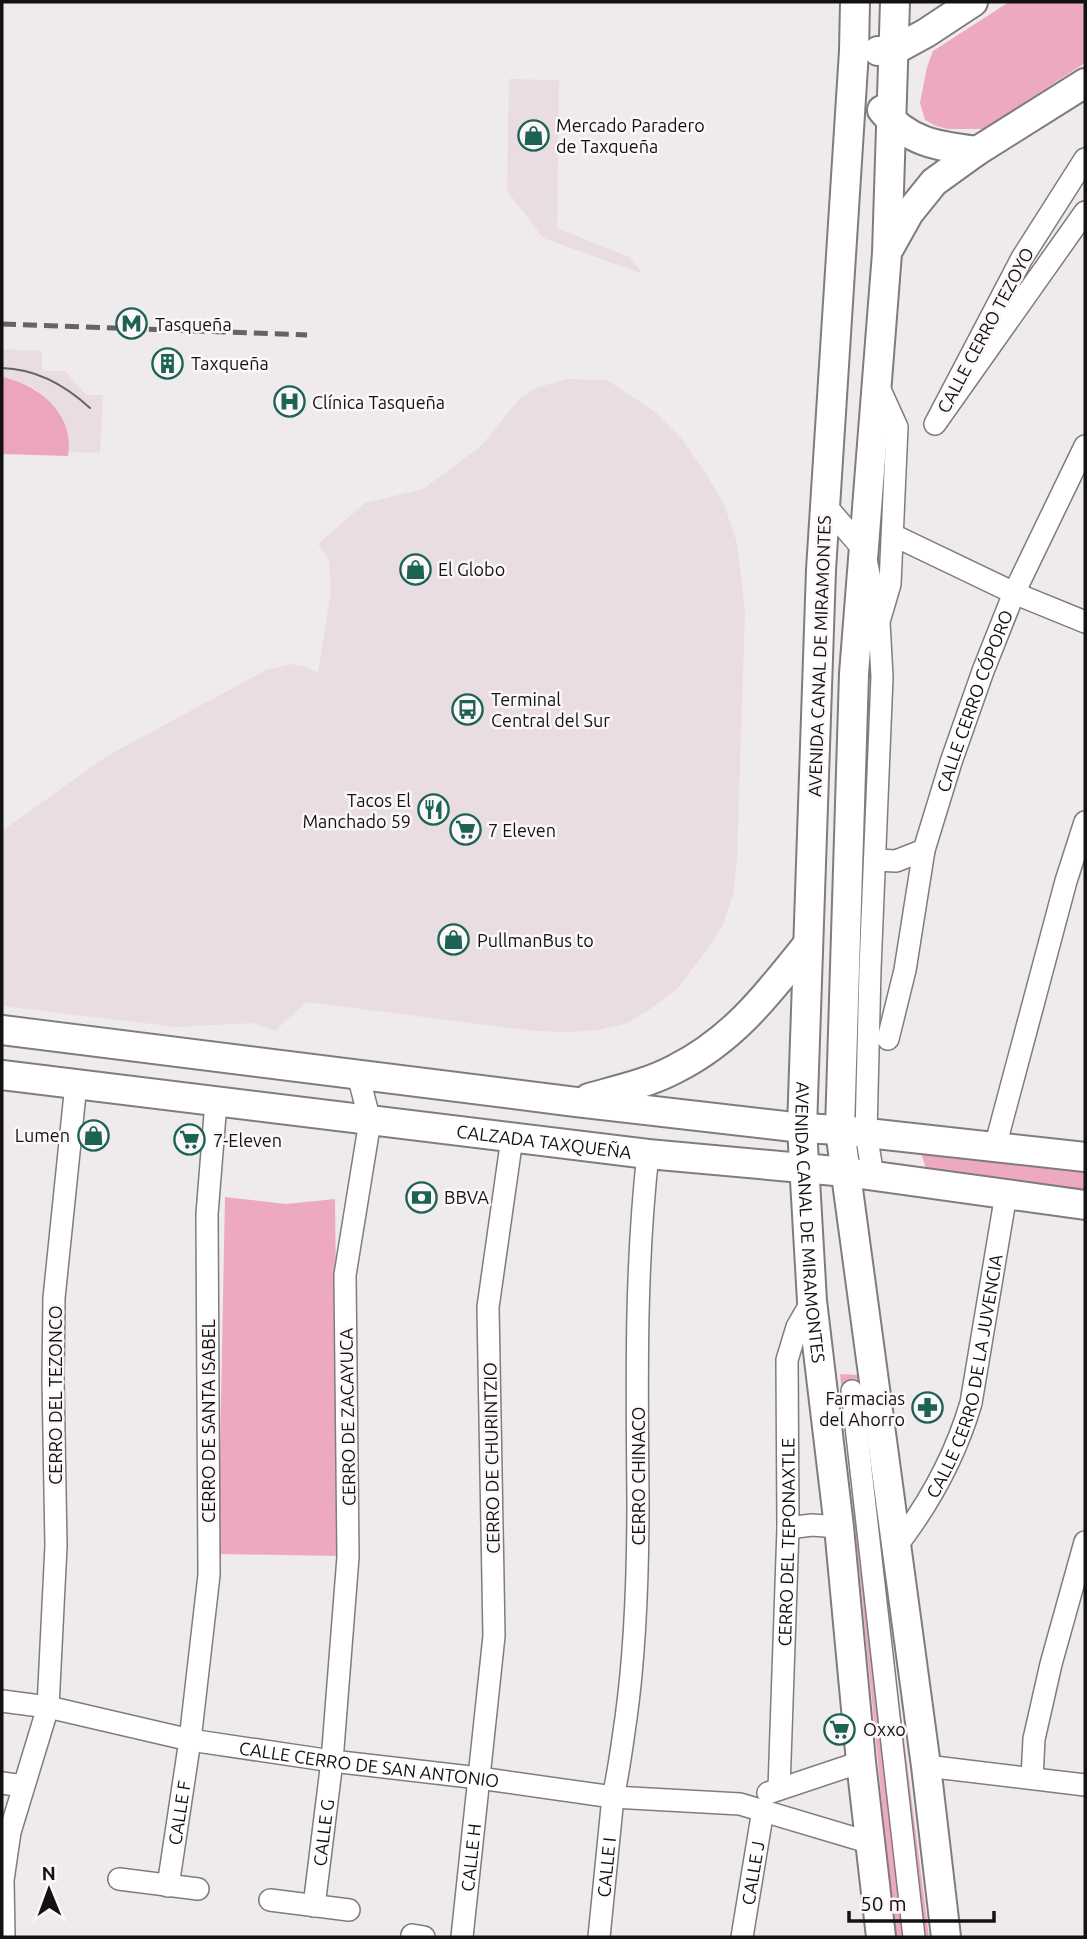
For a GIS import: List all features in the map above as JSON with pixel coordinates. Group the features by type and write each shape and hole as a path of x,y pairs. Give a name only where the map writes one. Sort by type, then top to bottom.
{"main road":[{"name":"AVENIDA CANAL DE MIRAMONTES","path":"855,2 825,505 802,1128 812,1301 839,1527 881,1937"},
{"name":"AVENIDA CANAL DE MIRAMONTES","path":"895,2 887,253 855,674 853,1132 895,1548 926,1766 946,1937"},
{"path":"973,2 893,51 854,51 873,96 892,121 909,134 931,144 977,151"},
{"path":"887,253 909,213 934,182 977,151 1081,90"},
{"path":"576,1102 673,1070 716,1045 744,1021 807,945"},
{"path":"2,1030 576,1102 1085,1157"},
{"name":"CALZADA TAXQUEÑA","path":"2,1075 370,1122 648,1154 859,1174 1085,1205"}],"street":[{"name":"CALLE CERRO TEZOYO","path":"1085,159 1022,258 935,424 1085,212"},
{"name":"AVENIDA CANAL DE MIRAMONTES","path":"855,674 879,622 890,584 897,427 877,382"},
{"name":"CALLE CERRO CÓPORO","path":"888,1039 905,970 924,850 965,723 1014,593 1085,446"},
{"name":"AVENIDA CANAL DE MIRAMONTES","path":"825,505 864,550 879,622 882,677 870,969 853,1132"},
{"path":"893,535 1014,593 1085,622"},
{"path":"995,1147 1066,881 1085,822"},
{"path":"875,860 896,861 924,850"},
{"path":"870,969 905,970"},
{"name":"CERRO DE ZACAYUCA","path":"332,1761 348,1557 345,1275 370,1122 358,1075"},
{"name":"CERRO DEL TEZONCO","path":"3,1932 3,1880 10,1832 48,1707 56,1546 54,1298 76,1084"},
{"name":"CERRO DE SANTA ISABEL","path":"190,1740 209,1575 207,1214 216,1102"},
{"name":"CERRO DE CHURINTZIO","path":"479,1778 494,1636 488,1307 512,1138"},
{"name":"CERRO CHINACO","path":"613,1797 632,1674 638,1579 637,1333 643,1195 648,1154"},
{"name":"CALLE CERRO DE LA JUVENCIA","path":"895,1548 927,1503 947,1468 963,1430 971,1403 1006,1194"},
{"name":"CERRO DEL TEPONAXTLE","path":"779,1789 788,1528 787,1360 797,1327 812,1301"},
{"path":"852,1391 914,1937"},
{"path":"788,1528 812,1525 839,1527"},
{"path":"1031,1778 1034,1739 1051,1664 1085,1542"},
{"name":"CALLE CERRO DE SAN ANTONIO","path":"2,1701 48,1707 190,1740 332,1761 613,1797 740,1804 871,1843"},
{"name":"CALLE F","path":"168,1886 190,1740"},
{"name":"CALLE G","path":"314,1906 332,1761"},
{"name":"CALLE CERRO DE SAN ANTONIO","path":"740,1804 861,1762"},
{"path":"926,1766 1085,1785"},
{"name":"CALLE H","path":"462,1937 479,1778"},
{"path":"2,1783 23,1786"},
{"name":"CALLE I","path":"600,1937 613,1797"},
{"name":"CALLE J","path":"742,1937 763,1811"},
{"path":"119,1879 198,1889"},
{"path":"270,1900 349,1910"}],"shaded area":[{"path":"1009,2 1085,2 1085,63 983,129 948,129 925,120 920,103 933,51"},
{"name":"Mercado Paradero de Taxqueña","path":"509,79 559,80 557,228 629,257 643,274 543,238 507,191"},
{"path":"2,349 42,351 42,371 65,371 86,395 103,395 100,453 68,452 68,434 54,406 34,388 2,377"},
{"path":"2,377 29,387 52,404 66,427 68,456 2,454"},
{"name":"Terminal Central del Sur","path":"567,379 607,380 654,411 681,438 705,472 724,504 737,543 745,611 737,858 733,895 722,927 678,988 628,1023 598,1030 569,1032 534,1031 306,1002 275,1031 254,1023 177,1027 2,1006 2,831 107,756 266,670 293,664 318,673 331,590 329,559 318,544 365,503 423,489 481,446 520,398 538,387"},
{"path":"918,1143 1085,1165 1085,1190 926,1169"},
{"path":"225,1197 286,1204 335,1199 339,1556 218,1554"},
{"path":"840,1374 858,1375 929,1937 895,1937"}],"tram line":[{"path":"2,368 39,375 71,392 90,408"}],"railway":[{"path":"2,324 307,335"}],"place":[{"name":"Mercado Paradero de Taxqueña","path":"533,135"},
{"name":"Tasqueña","path":"132,324"},
{"name":"Taxqueña","path":"168,363"},
{"name":"Clínica Tasqueña","path":"289,402"},
{"name":"El Globo","path":"415,569"},
{"name":"Terminal Central del Sur","path":"468,709"},
{"name":"Tacos El Manchado 59","path":"434,810"},
{"name":"7 Eleven","path":"465,830"},
{"name":"PullmanBus to","path":"454,940"},
{"name":"Lumen","path":"93,1135"},
{"name":"7-Eleven","path":"190,1140"},
{"name":"BBVA","path":"421,1197"},
{"name":"Farmacias del Ahorro","path":"928,1408"},
{"name":"Oxxo","path":"840,1729"}]}
